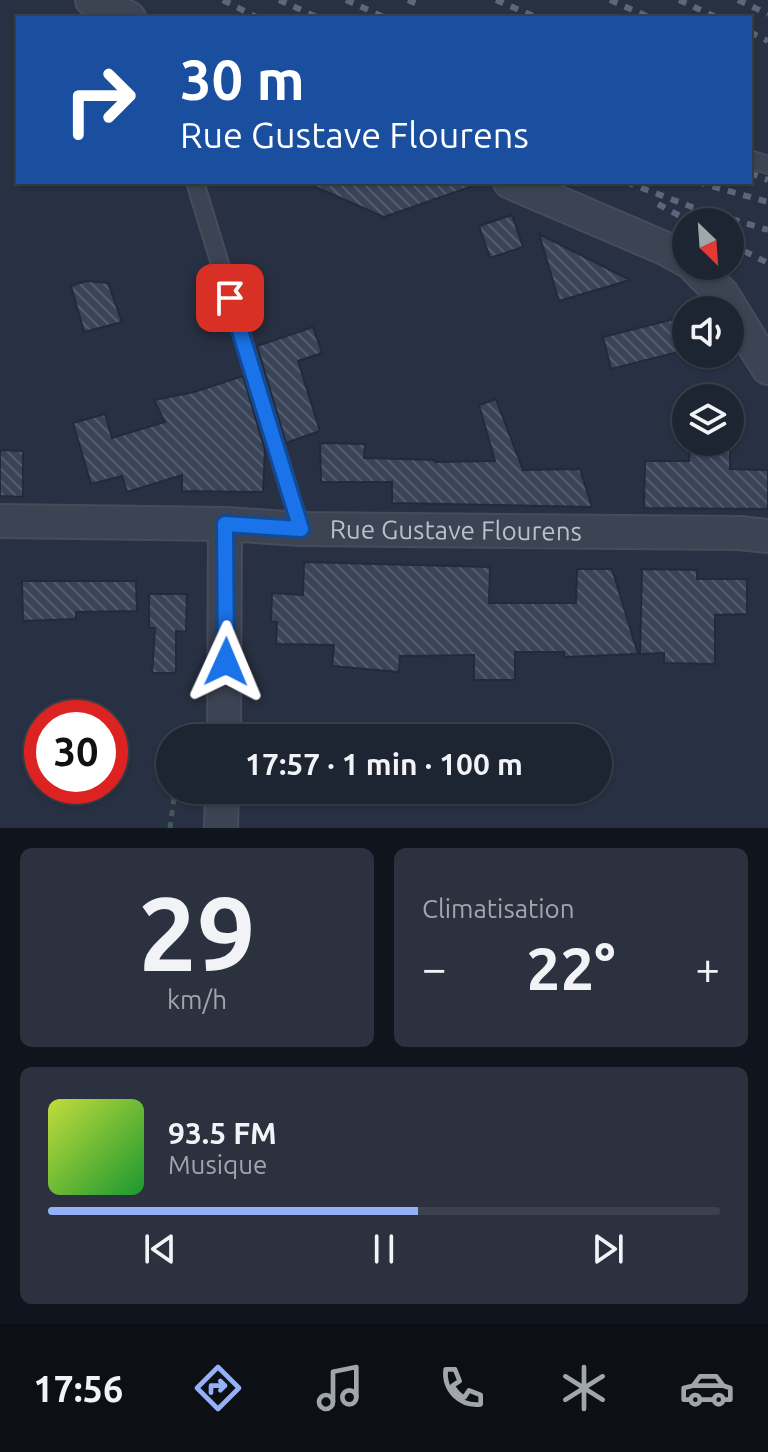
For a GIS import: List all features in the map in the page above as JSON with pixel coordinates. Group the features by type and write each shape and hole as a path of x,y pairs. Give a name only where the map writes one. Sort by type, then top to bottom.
{"street":[{"path":"92,0 125,16"},
{"path":"515,184 672,252"},
{"path":"708,280 722,294 768,368"},
{"name":"Rue Gustave Flourens","path":"0,521 225,524 301,529 740,533 768,536"},
{"path":"224,724 225,524"},
{"path":"221,828 222,804"}],"lane":[{"path":"196,184 301,529"}],"path":[{"path":"170,828 173,804"}],"building":[{"path":"309,184 473,184 473,186 384,217"},
{"path":"512,215 523,247 490,258 479,226"},
{"path":"539,234 630,280 559,301"},
{"path":"86,281 108,283 122,322 84,332 71,286"},
{"path":"672,320 672,354 611,369 603,337"},
{"path":"313,327 322,353 298,361 320,431 286,443 257,346"},
{"path":"243,376 265,450 263,492 182,491 182,475 127,492 122,476 91,484 73,423 105,414 112,438 165,422 154,400 194,392"},
{"path":"496,399 523,470 580,469 592,507 392,503 392,482 321,482 320,443 365,444 364,458 495,461 479,405"},
{"path":"0,450 23,451 23,497 0,496"},
{"path":"689,456 730,456 730,469 768,470 768,509 644,508 645,461 689,461"},
{"path":"304,562 490,567 489,603 576,603 577,569 612,569 638,654 564,657 564,652 515,652 515,680 474,680 474,655 400,656 399,672 332,666 334,645 276,644 277,622 271,621 272,593 303,595"},
{"path":"642,569 697,570 697,579 747,579 747,614 715,615 715,664 664,663 664,653 640,654"},
{"path":"22,581 136,581 137,611 76,612 76,619 23,621"},
{"path":"149,594 187,594 186,632 176,631 176,673 152,673 155,628 149,628"}],"railway":[{"path":"223,0 254,16"},
{"path":"279,0 315,16"},
{"path":"346,0 382,16"},
{"path":"408,0 417,4"},
{"path":"496,0 533,16"},
{"path":"610,0 646,16"},
{"path":"679,0 714,16"},
{"path":"738,0 768,14"},
{"path":"752,33 768,41"},
{"path":"752,174 768,180"},
{"path":"631,184 692,207 768,230"},
{"path":"704,184 768,202"},
{"path":"658,204 672,212"},
{"path":"744,251 768,263"}],"route":[{"path":"226,662 225,524 301,529 230,298"}]}
